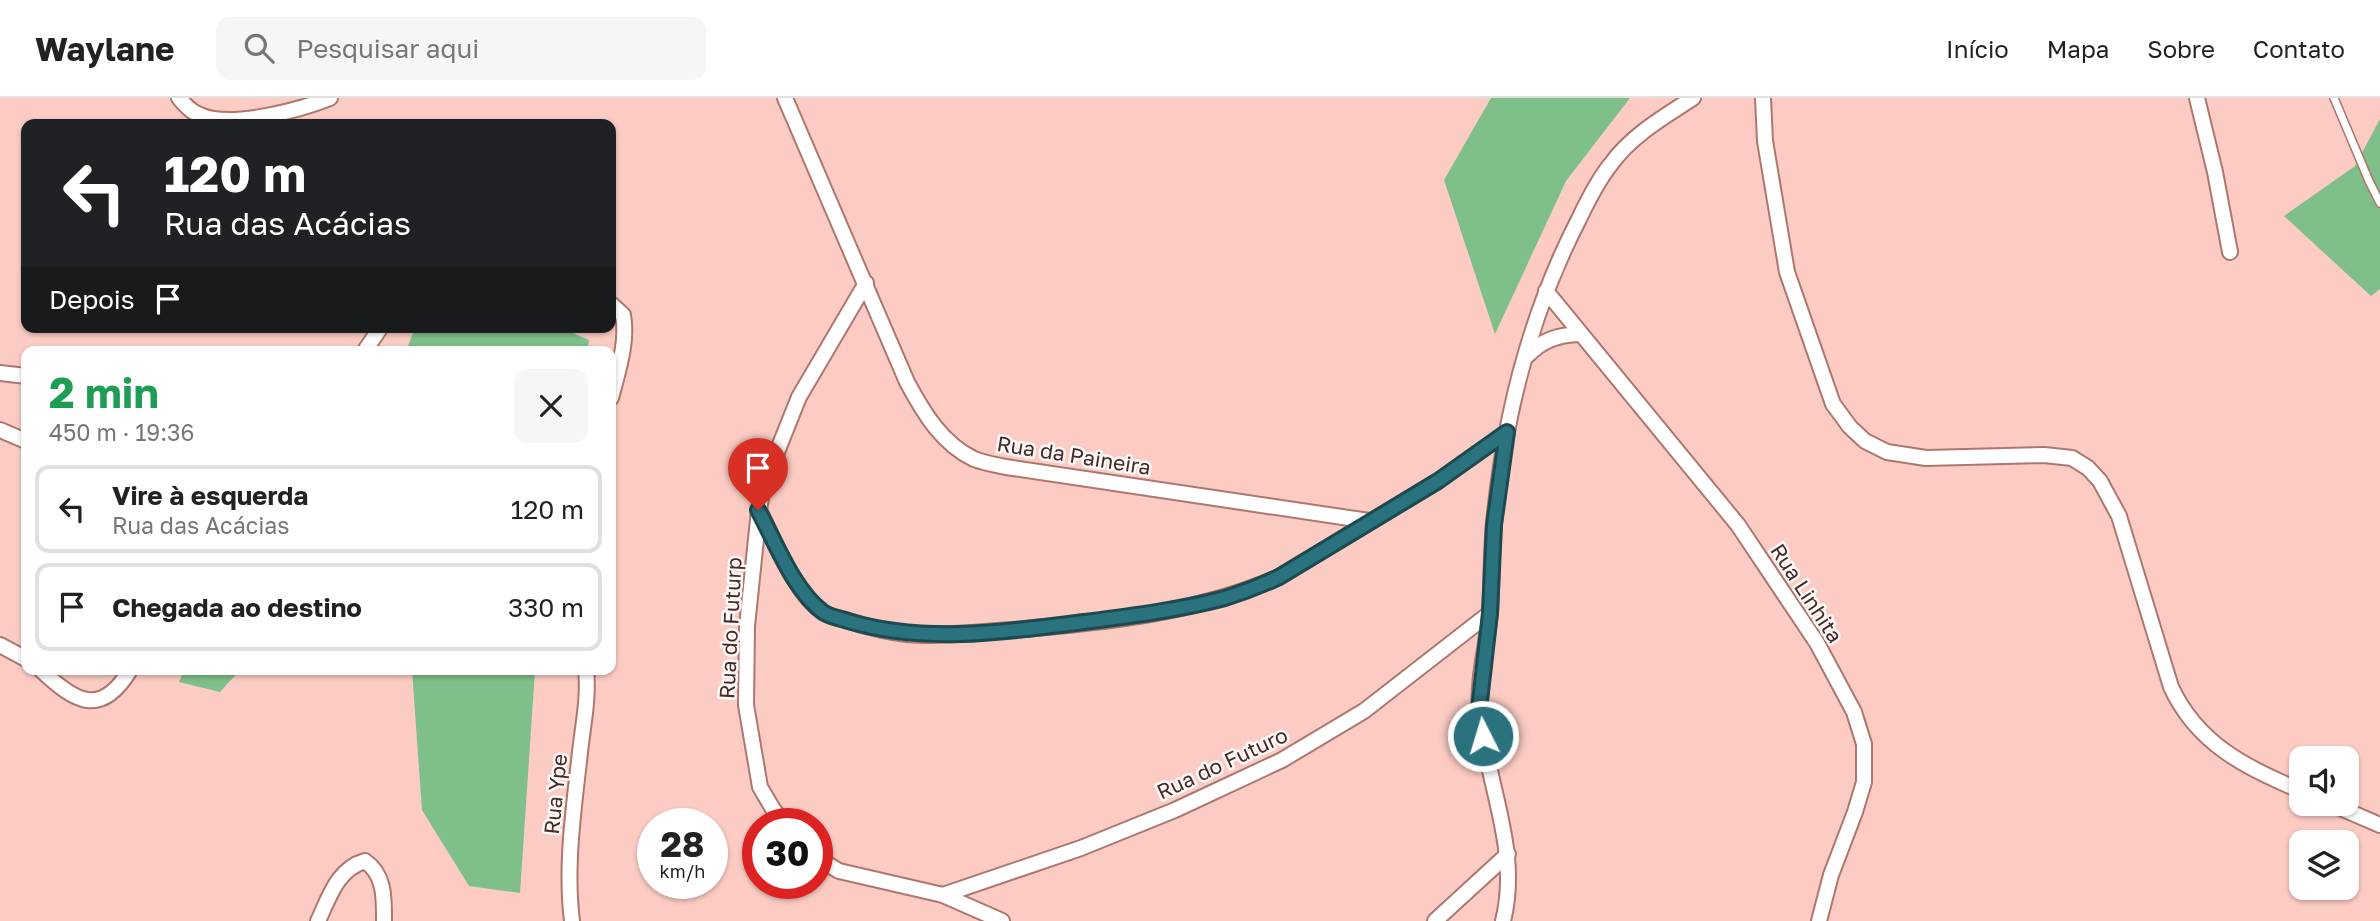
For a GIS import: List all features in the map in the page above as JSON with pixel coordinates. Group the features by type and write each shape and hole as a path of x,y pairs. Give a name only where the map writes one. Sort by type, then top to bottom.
{"street":[{"path":"178,98 200,116 231,119 262,117 330,98"},
{"name":"Rua da Paineira","path":"785,98 918,402 950,444 975,459 1006,467 1369,521"},
{"path":"1503,921 1508,886 1508,854 1486,762 1479,710 1490,613 1494,525 1507,432 1524,360 1546,291 1574,228 1611,164 1637,136 1693,98"},
{"path":"1763,98 1765,141 1787,272 1833,404 1850,427 1865,441 1887,452 1926,458 2044,455 2072,458 2088,468 2110,496 2119,516 2171,687 2182,709 2206,737 2229,755 2289,786"},
{"path":"2197,98 2230,252"},
{"name":"Rua do Futurp","path":"772,808 760,787 746,705 747,626 758,510 763,487 799,397 866,283"},
{"name":"Rua Linhita","path":"1546,291 1738,525 1817,643 1854,712 1864,744 1864,782 1831,875 1819,921"},
{"path":"616,306 623,314 625,324 616,378"},
{"path":"1524,360 1539,344 1550,338 1579,334"},
{"path":"0,373 21,375"},
{"path":"0,430 21,439"},
{"path":"758,510 796,582 824,613 860,625 906,634 961,634 1044,627 1147,614 1226,597 1279,577 1438,481 1507,432"},
{"name":"Rua do Futuro","path":"943,895 1081,848 1175,810 1282,761 1364,711 1490,613"},
{"path":"0,645 21,656"},
{"path":"46,675 63,691 73,697 86,699 103,699 112,695 127,675"},
{"name":"Rua Ype","path":"572,921 569,893 572,827 585,715 586,675"},
{"path":"2359,816 2380,825"},
{"path":"1435,921 1508,854"},
{"path":"318,921 332,889 343,874 355,864 365,862 379,876 384,895 384,921"},
{"path":"833,867 943,895 1002,921"}],"lane":[{"path":"2334,98 2380,203"}],"green space":[{"path":"1491,98 1630,98 1566,181 1495,334 1444,180"},
{"path":"2380,119 2380,289 2371,296 2284,216 2355,166"},
{"path":"413,333 573,333 589,340 588,346 408,346"},
{"path":"182,675 235,675 220,692 179,682"},
{"path":"412,675 535,675 520,893 469,886 422,810"}],"route":[{"path":"758,510 796,582 824,613 860,625 906,634 961,634 1044,627 1147,614 1226,597 1279,577 1438,481 1507,432 1494,525 1490,613 1479,710 1483,736"}]}
